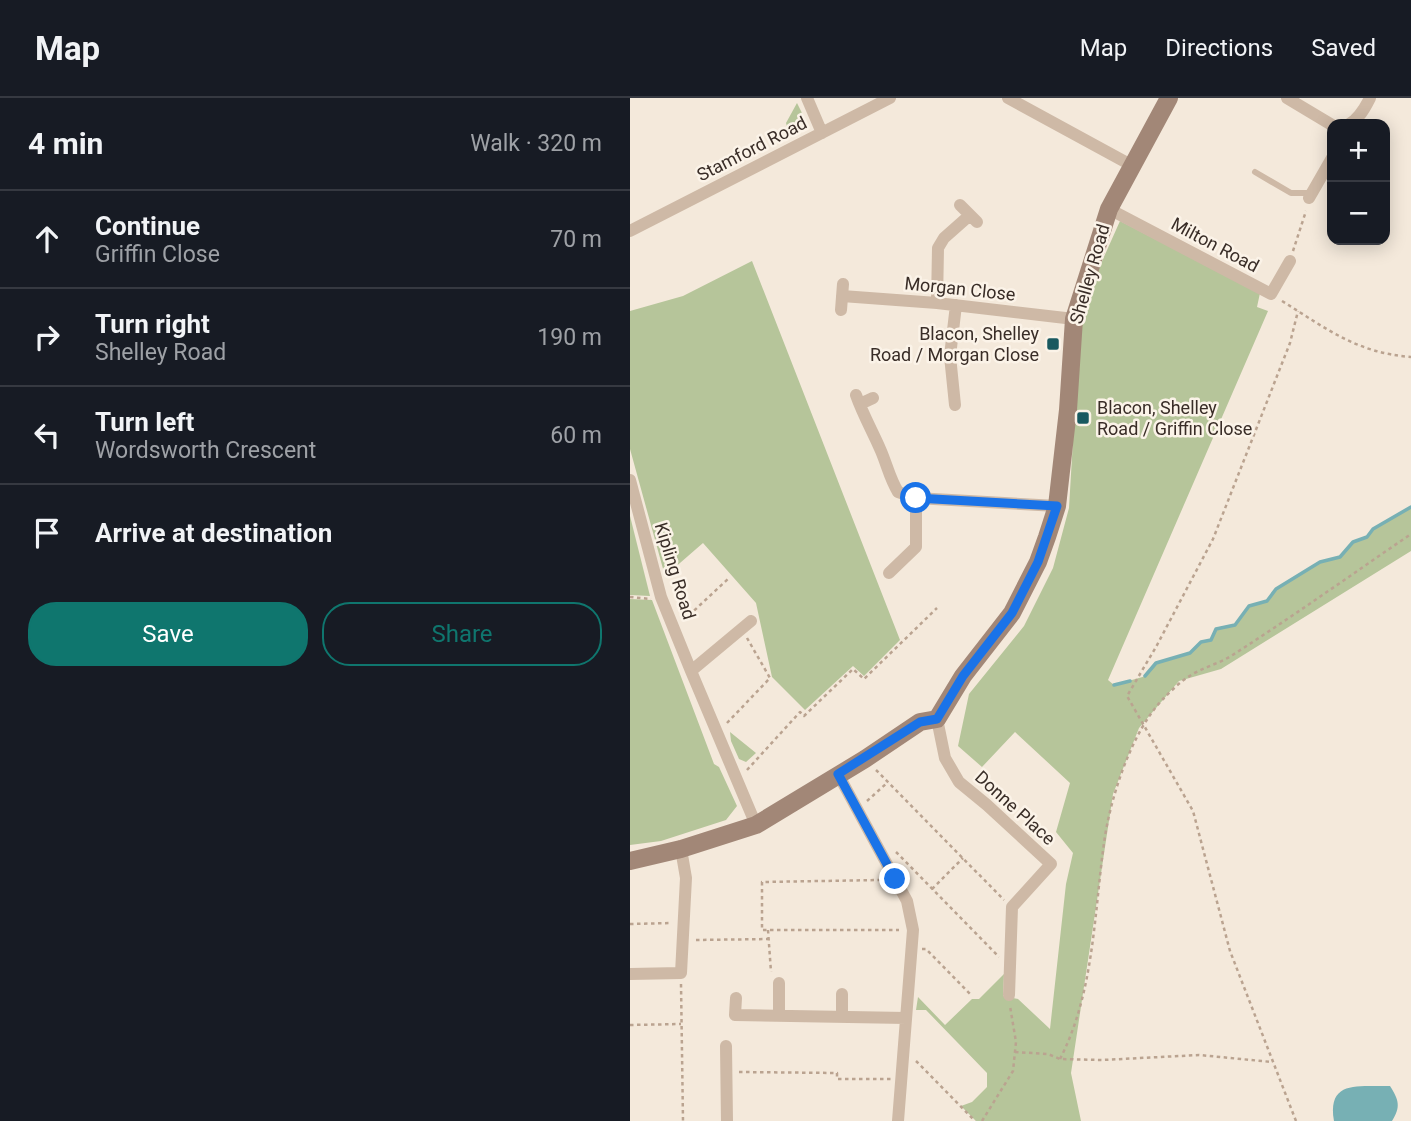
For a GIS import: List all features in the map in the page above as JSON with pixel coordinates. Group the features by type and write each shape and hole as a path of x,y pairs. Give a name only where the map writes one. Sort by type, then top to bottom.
{"street":[{"path":"807,98 822,133"},
{"name":"Stamford Road","path":"630,231 890,98"},
{"path":"1008,98 1026,102 1131,165"},
{"name":"Shelley Road","path":"937,719 963,676 1012,613 1038,562 1057,506 1068,410 1074,319 1109,209 1169,98"},
{"path":"1287,98 1327,122"},
{"path":"1355,119 1370,98"},
{"path":"1311,195 1327,167"},
{"path":"937,303 938,248 944,238 974,218 960,205"},
{"name":"Milton Road","path":"1109,209 1271,294 1290,261"},
{"name":"Morgan Close","path":"842,297 937,303 1074,319"},
{"path":"950,397 950,356 956,305"},
{"path":"873,398 858,400 881,451 889,477 898,492 916,498 1057,506"},
{"name":"Kipling Road","path":"630,480 661,597 756,825"},
{"path":"891,565 916,547 916,498"},
{"path":"691,671 738,629 751,621"},
{"path":"630,861 681,849 756,825 920,722 937,719"},
{"name":"Donne Place","path":"937,719 946,758 959,782 1051,864 1012,908"},
{"path":"838,774 907,901 913,930 898,1121"},
{"path":"630,974 681,973 686,878 681,849"},
{"path":"1009,995 1012,908"},
{"path":"779,983 779,1016"},
{"path":"842,994 842,1017"},
{"path":"736,998 735,1015 906,1018"},
{"path":"726,1046 733,1072 727,1121"}],"lane":[{"path":"1255,172 1291,193 1311,195"}],"path":[{"path":"1290,261 1311,195"},
{"path":"1271,294 1358,346 1380,353 1411,356"},
{"path":"1296,1121 1230,951 1193,811 1127,696 1213,539 1290,343 1298,311"},
{"path":"1060,1059 1073,1034 1083,993 1097,916 1104,841 1114,796 1129,755 1144,726 1163,699 1188,677 1228,658 1411,534"},
{"path":"674,629 729,578"},
{"path":"630,597 661,597"},
{"path":"737,780 800,712 804,716 853,669 863,679 937,608"},
{"path":"718,733 770,678 750,642 738,629"},
{"path":"865,759 1012,908"},
{"path":"857,810 888,782"},
{"path":"888,845 1009,967"},
{"path":"932,889 963,858"},
{"path":"895,879 762,881 762,930 913,930"},
{"path":"630,924 684,923"},
{"path":"768,930 771,983 779,983"},
{"path":"682,940 769,939"},
{"path":"912,949 926,949 972,996"},
{"path":"681,973 682,1121"},
{"path":"982,1121 1013,1071 1016,1042 1009,995"},
{"path":"630,1025 681,1024"},
{"path":"904,1048 975,1121"},
{"path":"1015,1052 1048,1054 1060,1059 1102,1060 1199,1055 1272,1062"},
{"path":"733,1072 837,1073 838,1079 901,1079"}],"green space":[{"path":"797,103 806,121 800,132 790,137 786,123"},
{"path":"1120,221 1260,293 1257,307 1268,311 1108,680 1114,685 1146,676 1156,663 1190,653 1201,642 1211,640 1216,629 1235,625 1249,606 1266,601 1276,589 1320,562 1340,557 1353,542 1367,537 1373,529 1411,507 1411,551 1221,669 1179,681 1139,728 1113,794 1071,1073 1081,1121 976,1121 961,1106 972,1102 987,1087 987,1073 926,1010 916,1010 918,997 945,1025 972,999 979,999 1004,974 1003,996 1018,999 1050,1029 1066,884 1073,853 1056,832 1070,783 1015,732 982,767 958,746 969,694 1024,626 1053,568 1069,508 1080,321"},
{"path":"752,261 900,640 864,676 853,666 805,710 772,677 756,603 703,543 665,576 630,449 630,311 683,296"},
{"path":"630,516 650,596 630,595"},
{"path":"630,599 652,600 714,764 719,767 737,806 726,820 661,841 630,845"},
{"path":"730,732 756,753 746,762 739,759"}],"water":[{"path":"1357,1086 1390,1086 1398,1104 1392,1121 1334,1121 1333,1107 1340,1092"}],"waterway":[{"path":"1145,676 1156,663 1190,653 1201,642 1211,640 1216,629 1235,625 1249,606 1267,601 1276,589 1320,562 1340,557 1353,542 1367,537 1373,529 1411,507"},
{"path":"1114,685 1130,681"}],"place":[{"name":"Blacon, Shelley Road / Morgan Close","path":"1053,344"},
{"name":"Blacon, Shelley Road / Griffin Close","path":"1083,418"}],"route":[{"path":"895,879 838,774 920,722 937,719 963,676 1012,613 1038,562 1057,506 916,498"}]}
